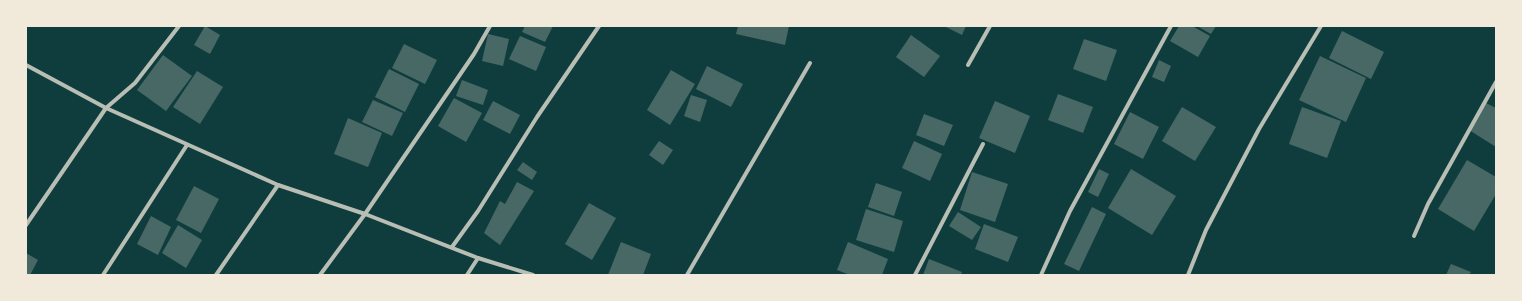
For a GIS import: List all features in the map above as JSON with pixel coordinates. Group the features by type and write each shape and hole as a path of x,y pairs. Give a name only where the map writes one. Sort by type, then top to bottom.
{"street":[{"path":"26,225 106,108 135,83 179,26"},
{"path":"320,275 365,214 470,60 490,26"},
{"path":"452,247 478,211 537,117 599,26"},
{"path":"968,65 990,26"},
{"path":"1041,275 1070,211 1171,26"},
{"path":"1188,275 1206,230 1259,129 1321,26"},
{"path":"687,275 810,62"},
{"path":"26,64 106,108 278,185 365,214 478,258 533,275"},
{"path":"1414,236 1428,204 1496,82"},
{"path":"914,275 983,144"},
{"path":"103,275 187,145"},
{"path":"216,275 278,185"},
{"path":"467,275 478,258"}],"building":[{"path":"205,26 220,35 210,54 194,45"},
{"path":"525,26 553,26 545,42 522,32"},
{"path":"738,26 789,26 785,45 736,34"},
{"path":"944,26 966,26 962,35"},
{"path":"1179,26 1192,26 1210,36 1198,57 1170,41"},
{"path":"1197,26 1216,26 1211,34"},
{"path":"1342,31 1384,52 1371,79 1329,58"},
{"path":"488,34 509,39 503,66 482,61"},
{"path":"911,35 940,56 924,77 896,57"},
{"path":"520,36 546,47 536,71 509,59"},
{"path":"1084,39 1117,50 1106,81 1073,69"},
{"path":"404,44 437,60 425,84 392,68"},
{"path":"163,55 192,76 166,111 137,90"},
{"path":"1320,56 1366,78 1346,122 1299,100"},
{"path":"1159,60 1171,66 1164,82 1152,77"},
{"path":"707,66 743,84 731,107 696,89"},
{"path":"389,69 419,84 405,112 375,97"},
{"path":"671,70 695,84 670,125 647,110"},
{"path":"197,71 223,87 200,124 173,107"},
{"path":"462,80 488,90 483,105 456,96"},
{"path":"1058,94 1093,107 1083,133 1048,120"},
{"path":"691,95 707,100 700,122 684,116"},
{"path":"454,98 482,113 466,142 438,126"},
{"path":"373,100 403,113 392,136 362,122"},
{"path":"493,101 520,115 510,134 483,120"},
{"path":"995,101 1030,116 1015,153 979,138"},
{"path":"1486,103 1496,108 1496,147 1469,130"},
{"path":"1182,107 1216,127 1195,161 1162,141"},
{"path":"1302,107 1341,121 1327,158 1289,144"},
{"path":"1130,112 1159,127 1143,159 1114,144"},
{"path":"924,114 953,125 944,146 916,135"},
{"path":"348,118 382,133 368,167 334,154"},
{"path":"659,141 673,150 663,165 649,155"},
{"path":"914,141 942,154 930,181 902,168"},
{"path":"1467,160 1496,177 1496,194 1474,231 1438,209"},
{"path":"523,162 537,172 532,180 517,170"},
{"path":"1099,169 1109,174 1098,197 1088,192"},
{"path":"1131,169 1176,196 1152,235 1108,208"},
{"path":"972,172 1008,184 995,222 960,210"},
{"path":"517,182 534,191 500,245 484,233 500,201 505,204"},
{"path":"876,183 902,192 894,216 868,207"},
{"path":"194,186 219,199 201,233 176,220"},
{"path":"589,203 616,218 592,260 565,244"},
{"path":"1092,207 1106,214 1079,271 1064,264"},
{"path":"866,209 903,221 894,252 856,240"},
{"path":"958,212 981,227 972,240 949,226"},
{"path":"151,216 171,227 158,255 137,244"},
{"path":"984,224 1018,237 1008,262 975,249"},
{"path":"178,225 202,240 186,268 162,253"},
{"path":"621,242 651,254 643,275 608,275"},
{"path":"848,242 888,259 882,275 850,275 837,270"},
{"path":"26,253 38,260 30,275 26,275"},
{"path":"929,259 962,272 961,275 923,275"},
{"path":"1451,264 1471,272 1469,275 1446,275"}]}
